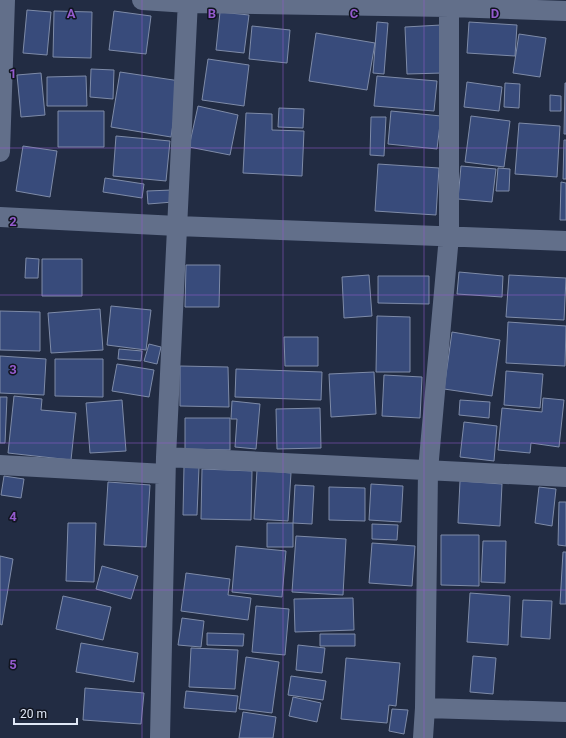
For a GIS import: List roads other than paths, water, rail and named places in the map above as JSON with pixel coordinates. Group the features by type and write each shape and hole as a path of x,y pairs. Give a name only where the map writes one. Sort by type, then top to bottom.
{"street":[{"path":"0,152 5,0"},
{"path":"142,0 188,2 449,4 566,11"},
{"path":"160,738 166,465 188,2"},
{"path":"423,738 425,708 428,470 449,236 449,4"},
{"path":"0,217 177,226 566,241"},
{"path":"0,465 166,465 428,470 566,477"},
{"path":"425,708 566,712"}]}
